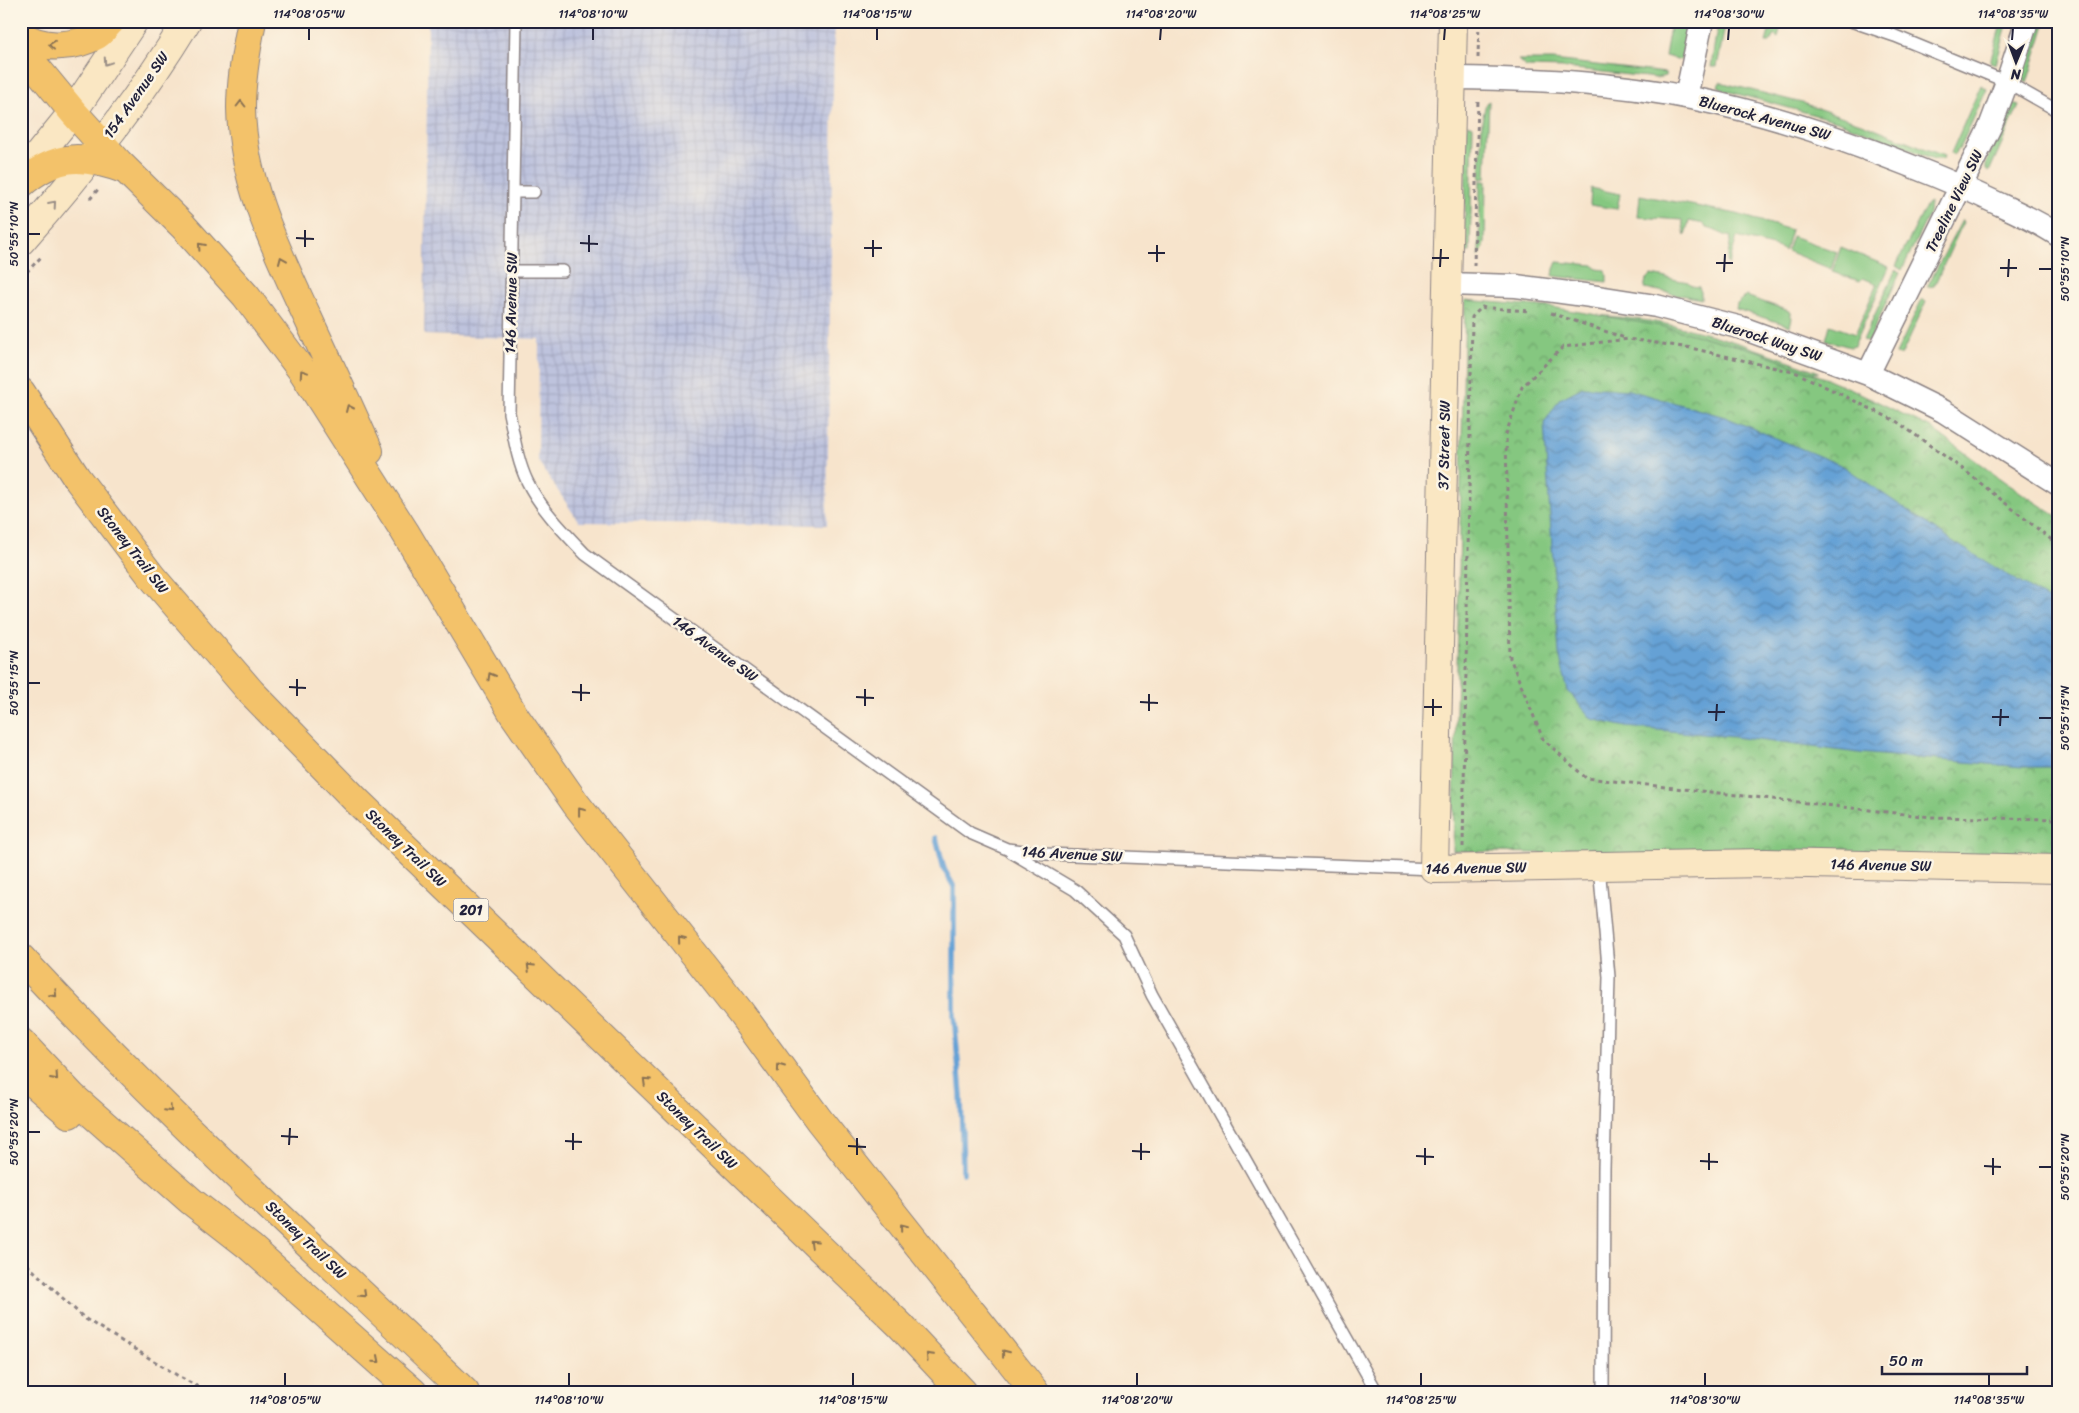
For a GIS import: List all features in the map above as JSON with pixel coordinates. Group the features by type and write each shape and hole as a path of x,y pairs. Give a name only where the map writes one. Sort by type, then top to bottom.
{"highway":[{"path":"21,34 42,44 60,46 78,43 98,35 111,21"},
{"path":"252,21 242,73 241,109 245,147 261,211 293,287 405,532"},
{"path":"21,49 73,112 96,152 126,170 183,226 252,304 303,372 405,532 514,716 576,804 740,1012 819,1120 1035,1392"},
{"path":"21,184 38,170 56,162 76,159 96,152"},
{"name":"Stoney Trail SW","path":"21,392 76,476 152,577 251,692 356,800 900,1325 963,1392"},
{"name":"Stoney Trail SW","path":"21,958 56,996 178,1118 465,1392"},
{"path":"21,1042 73,1097 191,1201 250,1247 413,1392"},
{"path":"21,1072 158,1190 314,1305"}],"street":[{"path":"21,176 73,112 134,21"},
{"name":"154 Avenue SW","path":"21,241 96,152 187,21"},
{"name":"37 Street SW","path":"1434,869 1453,21"},
{"path":"1686,97 1702,21"},
{"name":"Treeline View SW","path":"1868,374 1990,127 2027,21"},
{"name":"Bluerock Avenue SW","path":"1452,78 1537,79 1590,83 1686,97 1804,127 1853,143 1962,186 2043,225 2058,235"},
{"name":"Bluerock Way SW","path":"1447,284 1520,287 1656,306 1742,328 1868,374 1943,411 2058,484"},
{"name":"146 Avenue SW","path":"1434,869 1766,864 2058,869"}],"lane":[{"name":"146 Avenue SW","path":"516,21 509,413 527,481 561,529 585,554 970,833 1007,849 1057,854 1434,869"},
{"path":"1851,21 1895,36 2007,82 2058,110"},
{"path":"513,192 534,192"},
{"path":"512,271 563,271"},
{"path":"1007,849 1075,890 1124,935 1152,995 1377,1392"},
{"path":"1599,866 1610,977 1604,1168 1603,1392"}],"path":[{"path":"1478,55 1479,21"},
{"path":"1474,274 1478,96"},
{"path":"21,278 34,265"},
{"path":"1463,831 1472,316 1482,307 1538,311"},
{"path":"1548,312 1628,339 1691,348 1797,373 1896,421 1964,470 2058,545"},
{"path":"1628,339 1563,347 1522,387 1506,434 1510,658 1543,739 1586,778 1931,816 2058,819"},
{"path":"21,1259 84,1318 208,1392"}],"shaded area":[{"path":"428,21 834,21 827,525 579,522 538,461 539,339 424,335"}],"green space":[{"path":"1671,21 1688,21 1681,60 1665,56"},
{"path":"1718,21 1726,21 1717,67 1711,67"},
{"path":"1772,21 1782,21 1778,38 1774,35 1770,42 1766,42"},
{"path":"2002,21 2008,21 1996,64 1990,62"},
{"path":"2039,21 2046,21 2027,83 2022,79"},
{"path":"1518,60 1553,60 1666,73 1665,76 1656,78 1566,68 1526,67"},
{"path":"1720,82 1802,103 1864,124 1944,156 1943,159 1934,159 1837,121 1723,90 1718,86"},
{"path":"1981,85 1987,89 1960,148 1953,155 1951,153"},
{"path":"1489,101 1486,178 1480,179 1482,121 1486,103"},
{"path":"2012,103 2019,105 1989,172 1986,170 1986,163"},
{"path":"1467,124 1473,126 1470,252 1464,252"},
{"path":"1480,181 1486,181 1485,243 1479,257"},
{"path":"1591,188 1620,194 1617,209 1590,205"},
{"path":"1640,195 1737,214 1791,230 1785,251 1737,237 1729,264 1727,263 1731,237 1706,228 1704,224 1689,221 1685,236 1682,220 1638,217"},
{"path":"1930,202 1929,214 1902,270 1896,266 1927,204"},
{"path":"1962,220 1963,223 1934,286 1927,287"},
{"path":"1792,236 1837,252 1831,269 1787,251"},
{"path":"1841,247 1889,267 1854,346 1850,347 1826,340 1830,325 1855,334 1877,284 1863,278 1860,281 1832,272"},
{"path":"1557,262 1594,265 1597,269 1605,270 1607,282 1553,276"},
{"path":"1896,269 1900,273 1868,342 1863,340"},
{"path":"1651,275 1688,282 1692,286 1699,287 1701,299 1644,288 1646,280"},
{"path":"1746,296 1789,311 1792,318 1790,326 1736,309 1737,304"},
{"path":"1922,299 1926,302 1901,356 1896,354"},
{"path":"1465,300 1551,307 1661,326 1758,351 1852,389 1931,428 2005,482 2058,517 2058,866 1453,851"},
{"path":"1565,312 1632,319 1687,329 1754,348 1819,372 1815,373 1694,339"}],"water":[{"path":"1583,387 1629,390 1725,417 1843,466 1952,541 2058,606 2058,767 2023,767 1859,753 1734,737 1626,727 1592,719 1568,691 1559,654 1544,423 1560,399"}],"waterway":[{"path":"936,838 944,869 954,887 954,1015 961,1095 963,1173"}]}
